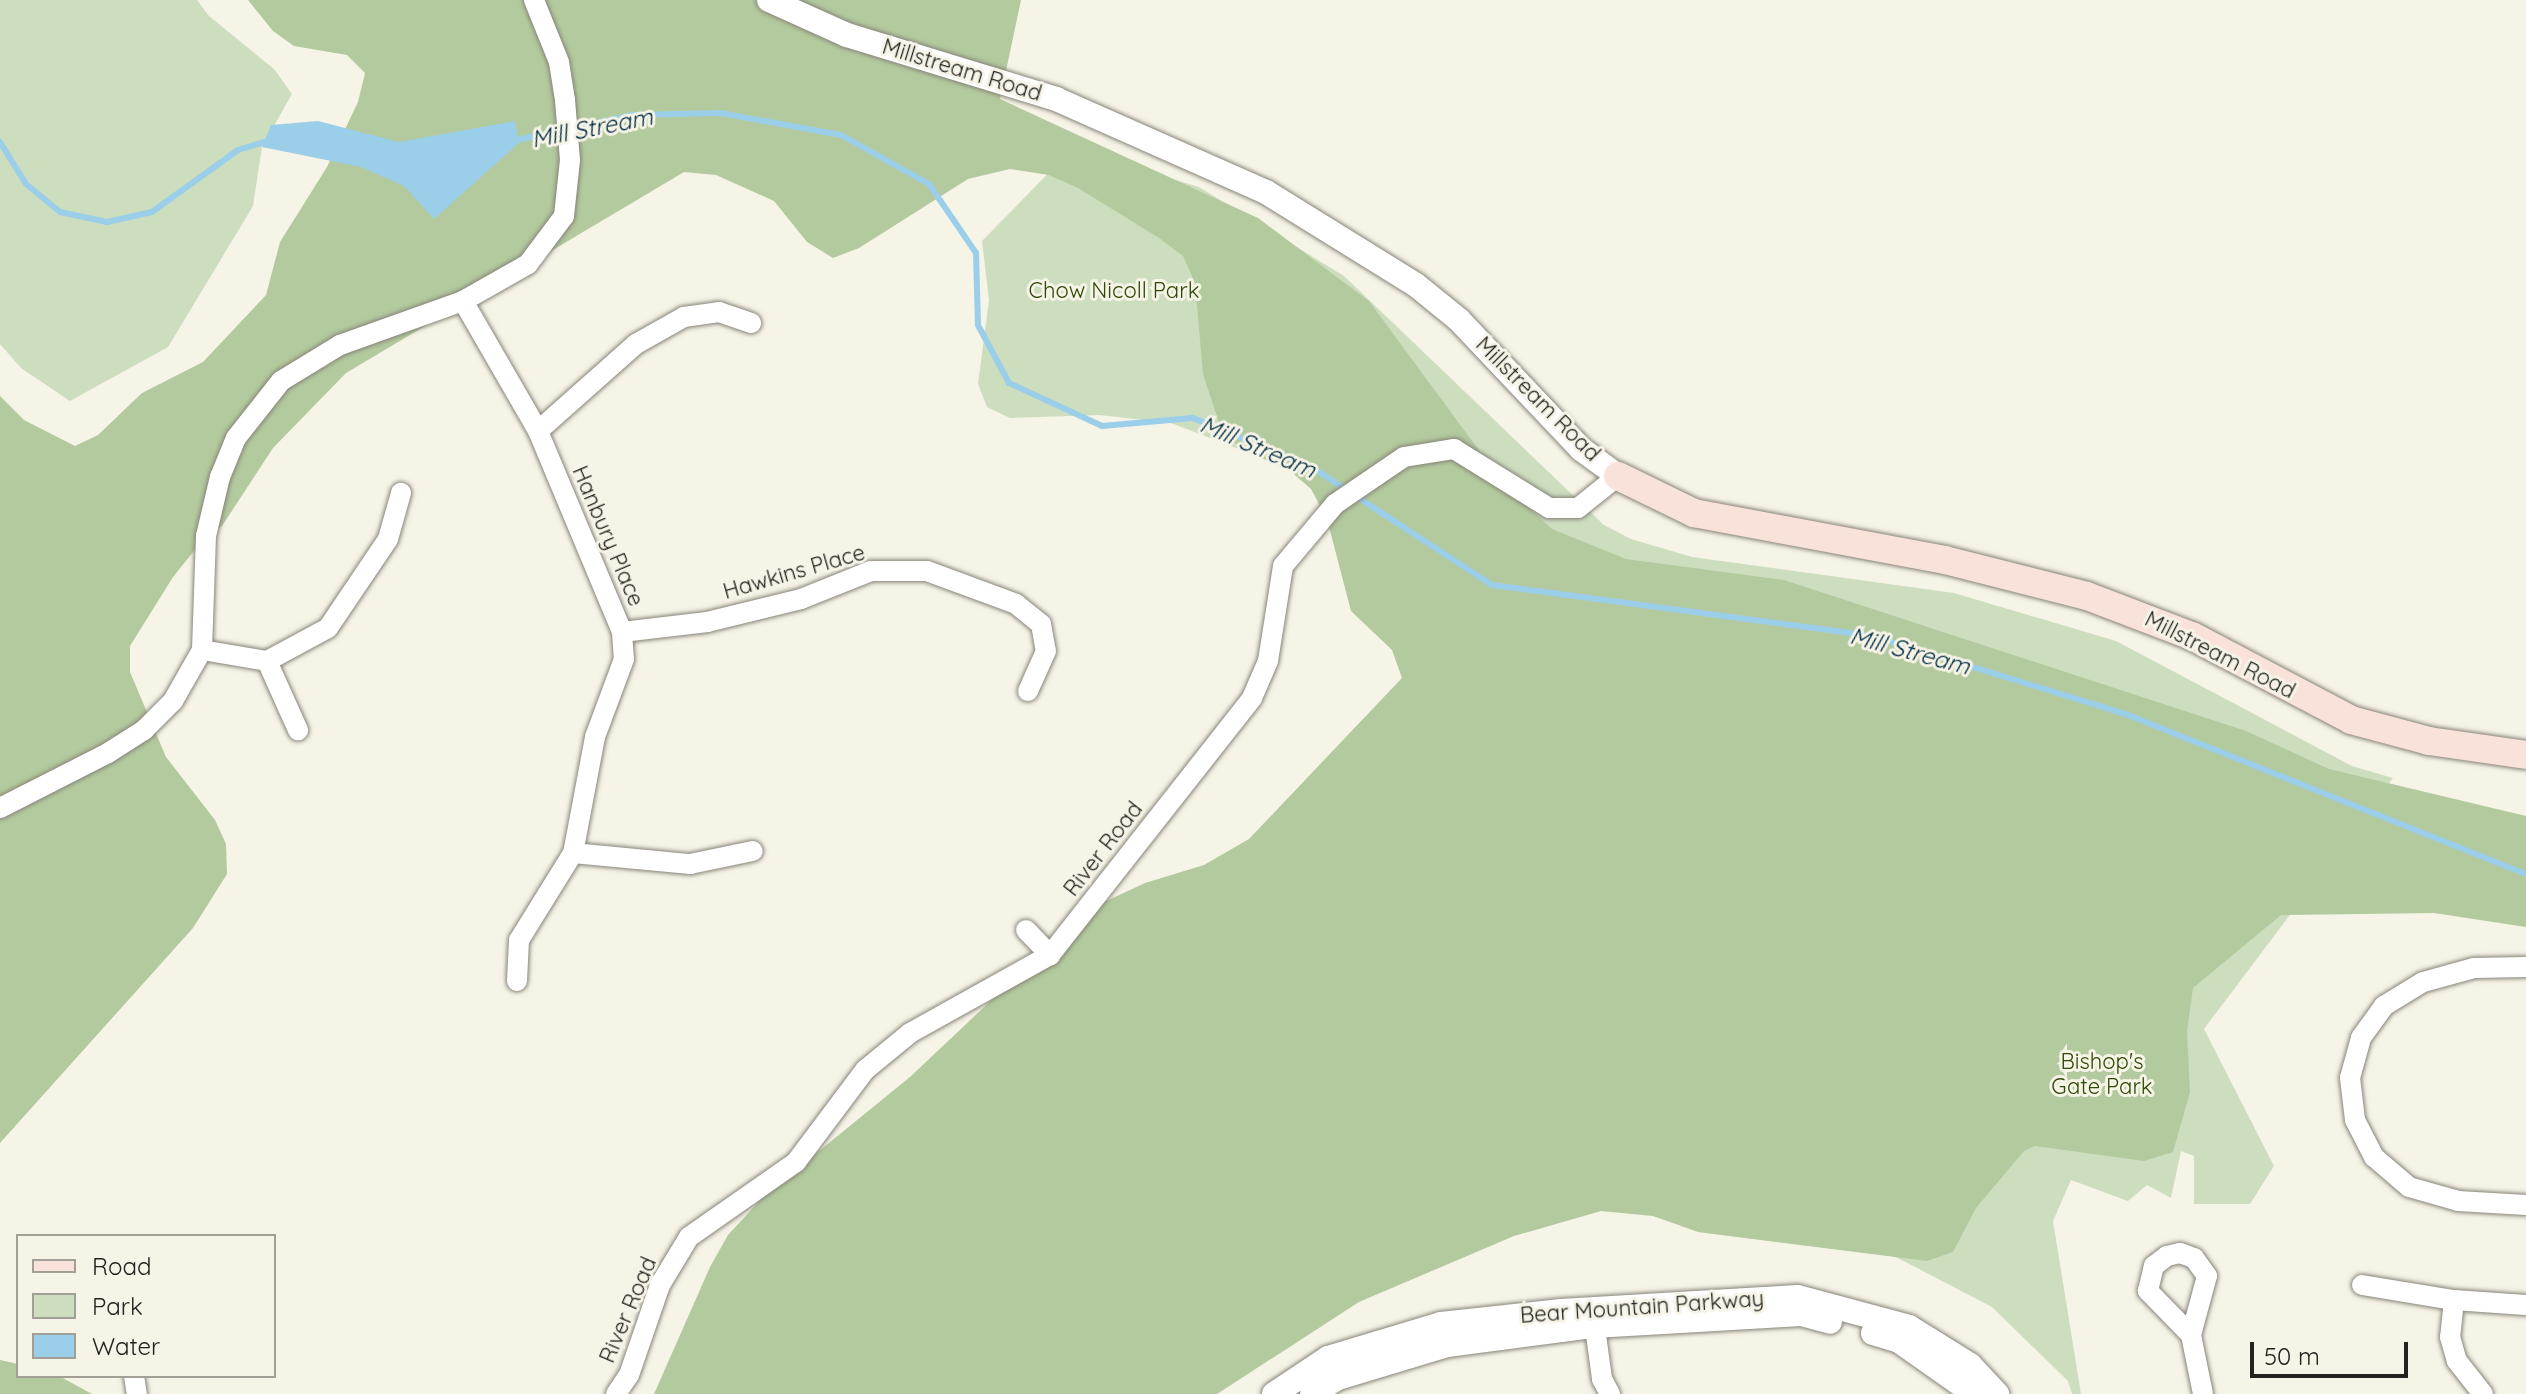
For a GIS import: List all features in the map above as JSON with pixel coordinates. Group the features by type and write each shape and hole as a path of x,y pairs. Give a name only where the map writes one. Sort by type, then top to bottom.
{"main road":[{"name":"Millstream Road","path":"1618,476 1694,513 1945,560 2087,596 2192,636 2351,720 2414,738 2526,755"}],"street":[{"path":"0,808 144,730 173,701 202,650 206,536 220,477 236,438 281,381 311,359 463,301 528,264 564,216 570,160 565,100 559,62 534,0"},
{"name":"Millstream Road","path":"769,0 847,35 1056,99 1266,192 1416,285 1459,320 1581,449 1618,476"},
{"name":"Hanbury Place","path":"463,301 538,431 622,632 624,659 595,737 573,853 519,940 517,981"},
{"path":"538,431 636,344 684,317 719,312 751,323"},
{"name":"River Road","path":"616,1394 629,1375 660,1285 689,1237 796,1162 865,1070 910,1033 1050,955 1252,698 1268,661 1283,566 1335,504 1404,457 1454,449 1549,508 1578,508 1618,476"},
{"path":"202,650 267,661 328,628 388,539 401,493"},
{"name":"Hawkins Place","path":"622,632 707,622 801,599 871,571 927,571 1016,604 1041,624 1046,651 1028,691"},
{"path":"267,661 298,730"},
{"path":"573,853 690,864 753,851"},
{"path":"1026,930 1050,955"},
{"path":"2526,967 2461,971 2423,982 2384,1006 2361,1038 2350,1078 2355,1120 2374,1157 2409,1187 2458,1201 2526,1205"},
{"path":"2362,1285 2454,1300 2526,1305"},
{"name":"Bear Mountain Parkway","path":"1312,1394 1338,1378 1447,1345 1594,1318 1798,1297 1909,1327 1970,1365 1997,1394"},
{"path":"2454,1300 2450,1337 2457,1361 2483,1394"},
{"name":"Bear Mountain Parkway","path":"1274,1394 1328,1358 1441,1324 1801,1314 1899,1341 1974,1394"},
{"path":"1594,1318 1602,1379 1610,1394"},
{"path":"2191,1335 2203,1394"}],"green space":[{"path":"0,0 197,0 209,16 274,69 292,94 262,147 253,206 168,347 70,401 21,368 0,344"},
{"name":"Bishop's Gate Park","path":"248,0 1021,0 1000,99 1258,218 1369,301 1506,487 1552,529 1626,559 1784,580 2246,731 2329,769 2526,816 2526,927 2434,913 2281,915 2193,988 2187,1031 2190,1092 2173,1152 2144,1161 2035,1146 2024,1151 1976,1208 1953,1252 1927,1261 1698,1232 1653,1216 1601,1211 1514,1236 1359,1302 1217,1394 654,1394 710,1267 728,1235 765,1195 910,1077 1087,910 1145,883 1204,865 1249,839 1402,678 1392,650 1351,611 1327,519 1311,489 1288,469 1246,452 1222,432 1203,374 1195,283 1183,256 1159,238 1078,188 1049,175 1010,169 968,179 859,248 833,258 807,242 774,201 716,175 684,172 346,373 273,448 222,526 206,536 173,577 130,646 130,672 166,757 215,820 226,844 227,874 193,928 0,1143 0,396 24,420 75,446 98,435 142,393 203,362 266,295 280,242 327,167 358,102 365,73 347,55 294,46 273,31"},
{"path":"1072,149 1199,187 1344,276 1604,525 1631,539 1692,557 1954,593 2116,641 2352,766 2393,778 2204,1029 2274,1166 2250,1204 2194,1204 2194,1156 2181,1151 2171,1198 2147,1185 2128,1201 2071,1180 2053,1221 2081,1394 2072,1394 2068,1381 1992,1307 1892,1255 1784,1239 1332,492 1270,461 1171,423 1099,415 1010,418 987,407 978,384 989,300 982,241"},
{"path":"0,1360 16,1364 16,1378 63,1378 92,1394 0,1394"}],"water":[{"path":"318,121 399,142 515,121 519,143 434,219 404,186 361,167 262,147 271,125"}],"waterway":[{"name":"Mill Stream","path":"512,141 633,115 720,113 841,135 929,184 976,253 978,325 1009,383 1102,426 1193,418 1310,466 1492,585 1872,636 2128,715 2526,874"},
{"name":"Mill Stream","path":"0,142 26,184 60,212 107,222 152,212 238,150 273,139"}],"park label":[{"name":"Chow Nicoll Park","path":"1114,291"}]}
